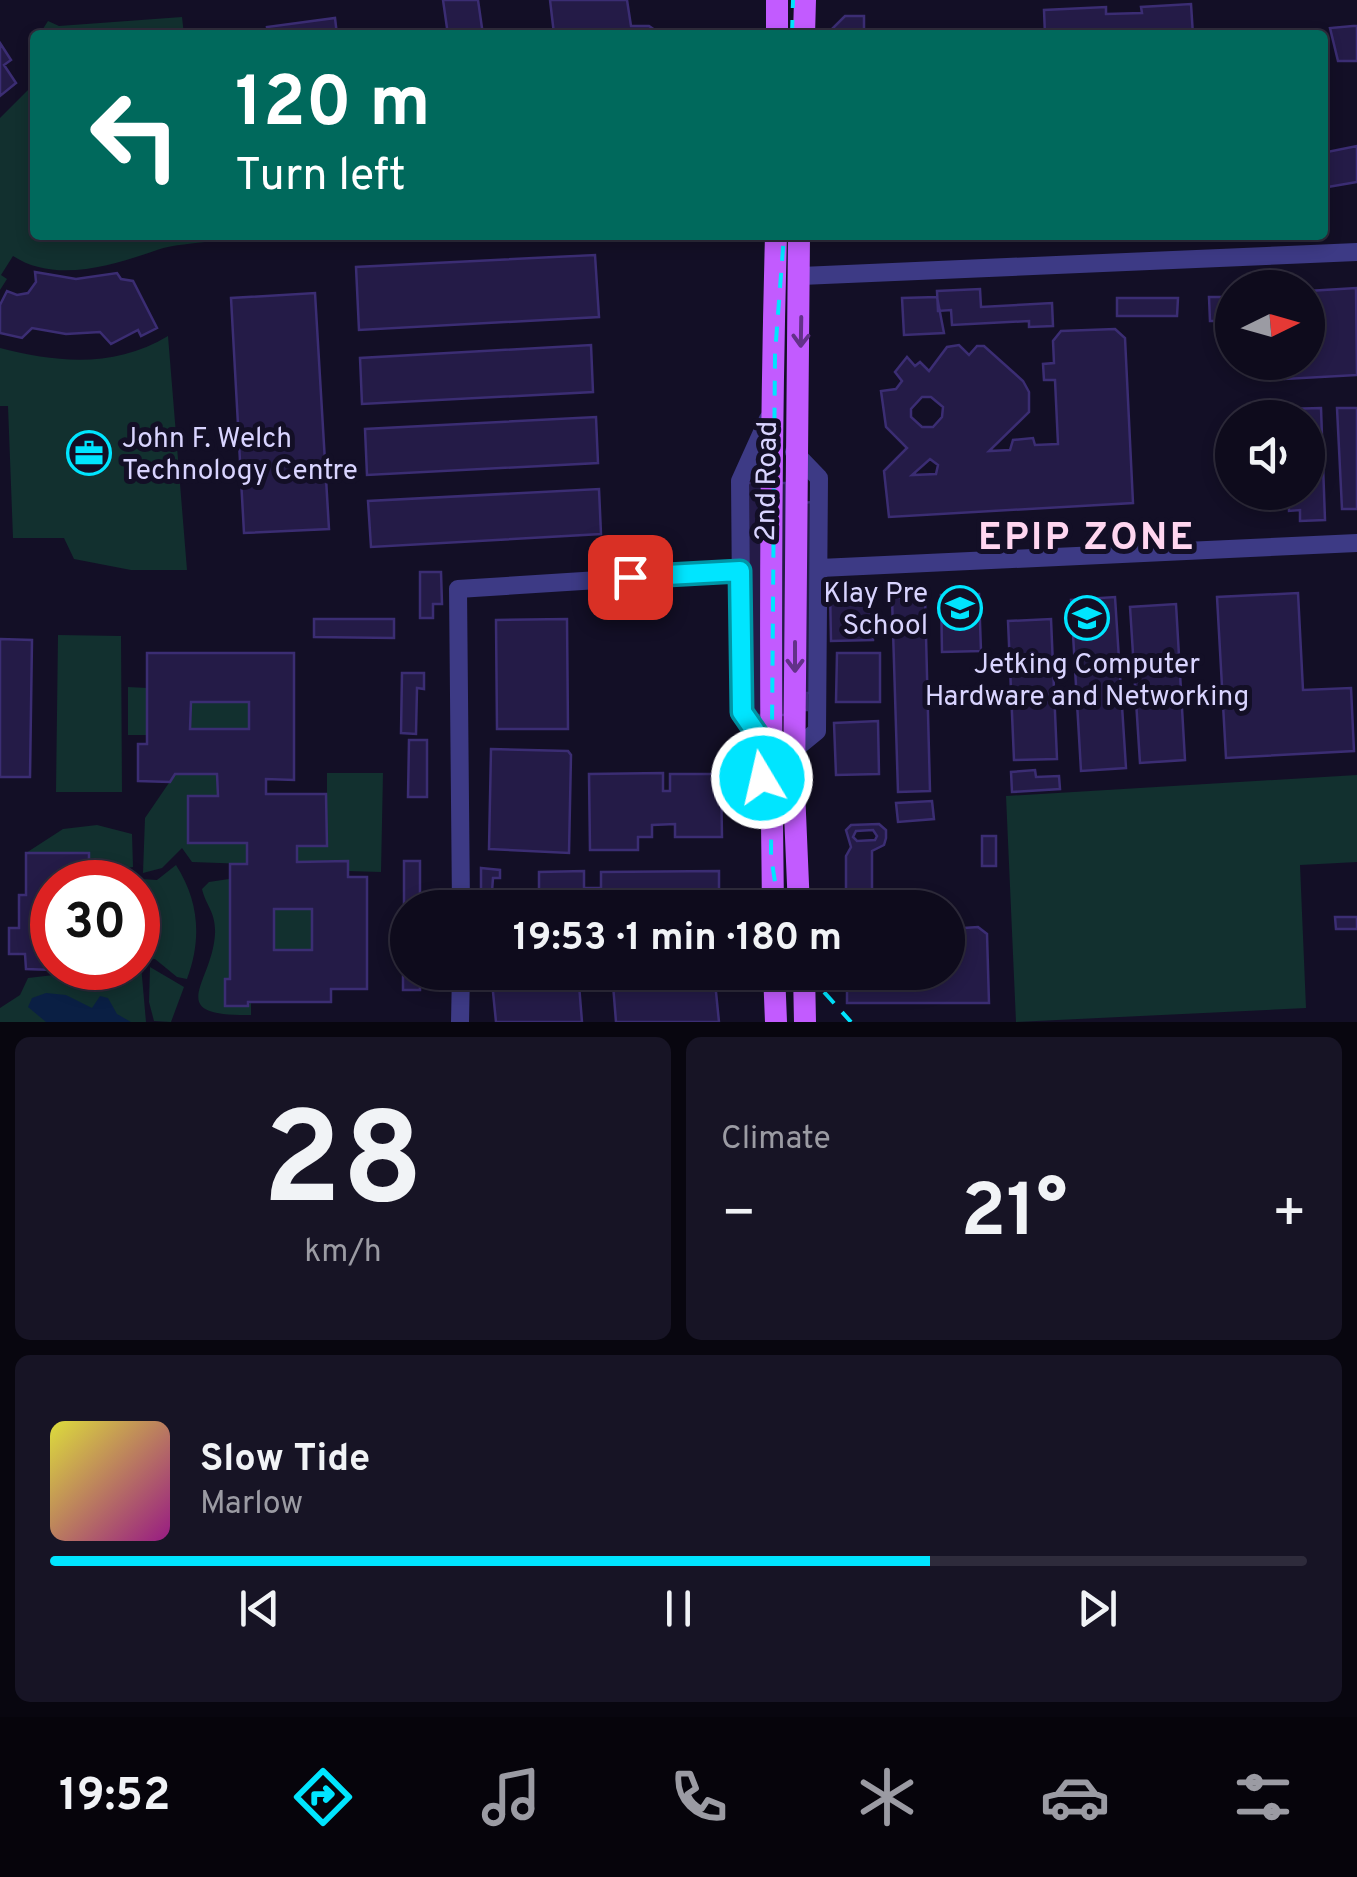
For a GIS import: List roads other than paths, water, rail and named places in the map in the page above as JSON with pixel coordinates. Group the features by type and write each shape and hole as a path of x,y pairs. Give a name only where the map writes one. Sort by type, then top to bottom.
{"main road":[{"path":"777,0 777,30"},
{"path":"804,30 805,0"},
{"name":"2nd Road","path":"772,890 770,414 776,240"},
{"name":"2nd Road","path":"798,890 794,452 799,240"},
{"path":"772,880 797,880"},
{"path":"775,990 776,1022"},
{"path":"806,990 809,1019"}],"street":[{"path":"801,276 1357,252"},
{"path":"770,414 740,481 742,712 762,741 761,816 770,833"},
{"path":"794,452 819,478 820,568 817,730 795,749"},
{"path":"820,568 1357,543"},
{"path":"461,890 458,589 740,571"},
{"path":"460,990 460,1022"}],"water":[{"path":"46,993 66,995 92,1008 100,996 108,998 117,1014 131,1022 46,1022 28,1007 32,998"}],"railway":[{"path":"792,30 793,0"},
{"path":"776,890 771,856 775,354 784,240"},
{"path":"822,990 851,1022"}],"place":[{"name":"John F. Welch Technology Centre","path":"89,453"},
{"name":"Klay Pre School","path":"960,608"},
{"name":"Jetking Computer Hardware and Networking","path":"1087,618"}],"district":[{"name":"EPIP ZONE","path":"1087,536"}]}
